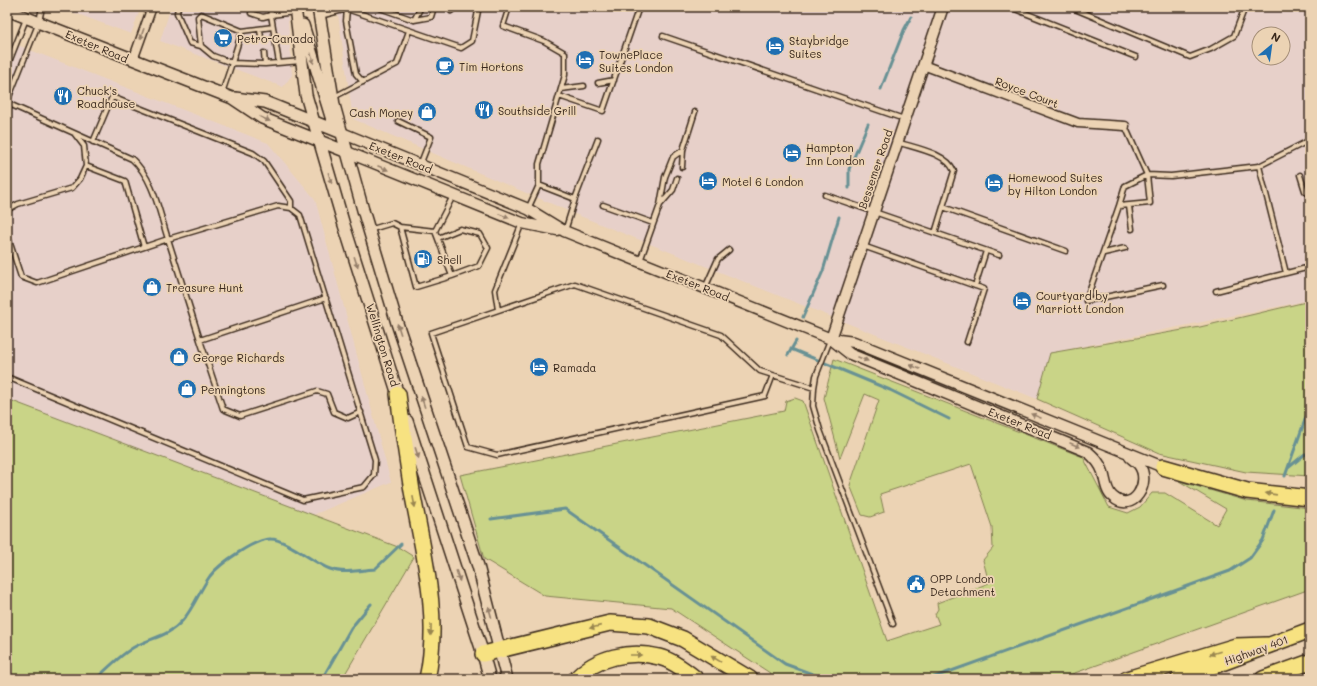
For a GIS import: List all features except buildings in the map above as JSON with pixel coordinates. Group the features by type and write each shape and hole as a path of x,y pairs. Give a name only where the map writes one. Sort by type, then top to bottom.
{"highway":[{"path":"398,394 412,491 431,595 430,665 427,679"},
{"path":"1163,467 1247,491 1310,498"},
{"path":"483,654 610,624 649,626 683,639 750,679"},
{"name":"Highway 401","path":"1179,679 1310,630"},
{"path":"1126,679 1236,646 1267,645"},
{"path":"576,679 582,673 603,660 634,654 660,657 679,666 696,679"},
{"path":"1263,679 1310,662"}],"main road":[{"name":"Wellington Road","path":"296,8 306,95 319,140 398,394 490,679"},
{"path":"296,8 319,81 339,132"},
{"name":"Exeter Road","path":"7,10 221,94 232,98 265,102 339,132"},
{"name":"Wellington Road","path":"319,12 339,132 347,152 397,323 478,566 507,679"},
{"name":"Exeter Road","path":"232,98 262,118 347,152"}],"street":[{"path":"133,60 152,7"},
{"name":"Bessemer Road","path":"831,339 872,212 943,7"},
{"name":"Royce Court","path":"923,65 1078,123 1125,126"},
{"name":"Exeter Road","path":"339,132 528,209 564,232"},
{"name":"Exeter Road","path":"347,152 522,223 564,232 831,339 854,342 1163,467"},
{"name":"Exeter Road","path":"831,339 850,354 1088,452 1097,460 1111,496 1120,502 1130,502 1138,496 1143,487 1144,476 1139,465 1125,452"}],"lane":[{"path":"42,7 40,22 7,102 132,159 141,168 148,178 223,409 240,416 317,391 327,394 334,412 348,418 361,412"},
{"path":"178,7 176,13 190,43 201,46 213,56 232,63 265,64 302,61"},
{"path":"270,7 279,63"},
{"path":"377,7 414,20 431,17 434,7"},
{"path":"414,20 421,7"},
{"path":"451,11 456,7"},
{"path":"319,12 347,9 461,48 472,41 478,11 471,7"},
{"path":"509,7 503,26 544,41 565,53 565,75 539,164 539,185 528,209"},
{"path":"559,96 603,111 639,7"},
{"path":"1010,7 1136,58"},
{"path":"1070,7 1190,57 1211,49 1234,36 1245,7"},
{"path":"252,13 263,17 296,8"},
{"path":"347,9 346,21 356,74 363,82"},
{"path":"201,46 198,17 201,14 242,31 260,30 273,27"},
{"path":"7,67 27,17"},
{"path":"260,30 261,37"},
{"path":"221,94 242,31"},
{"path":"333,97 398,64 410,31"},
{"path":"663,36 905,119"},
{"path":"264,53 265,64"},
{"path":"598,84 614,80"},
{"path":"561,89 584,86"},
{"path":"93,142 112,97 253,153 264,160 291,200 291,208"},
{"path":"682,167 683,150 695,112"},
{"path":"398,120 431,137 420,165"},
{"path":"1119,206 1150,203 1147,175 1125,126"},
{"path":"7,210 18,204 72,188 80,179 86,166 84,146 74,133"},
{"path":"564,232 574,199 598,139"},
{"path":"1163,285 1086,301 1126,186 1147,175 1171,176 1259,166 1310,140"},
{"path":"897,142 936,156 951,164 954,172 935,233"},
{"path":"639,261 660,205 665,177 673,157 683,150"},
{"path":"86,166 124,181 144,247"},
{"path":"1259,166 1286,273"},
{"path":"1300,175 1305,191 1310,195"},
{"path":"660,205 673,190 677,178"},
{"path":"539,185 574,199"},
{"path":"825,194 999,256"},
{"path":"435,231 453,196"},
{"path":"604,204 653,223"},
{"path":"7,234 21,277 37,283 168,239 278,206 291,208 300,215 326,298 375,460 374,475 364,487 304,500 7,378"},
{"path":"1129,206 1132,229"},
{"path":"944,207 1066,251"},
{"path":"369,230 392,223 400,227 435,231"},
{"path":"498,310 495,290 522,223"},
{"path":"400,227 416,287 478,266 488,248 480,234 460,229 438,238"},
{"path":"435,231 452,276"},
{"path":"861,246 984,289 968,342"},
{"path":"1104,252 1125,248"},
{"path":"705,288 718,259 729,250"},
{"path":"975,286 986,251"},
{"path":"1216,291 1310,267"},
{"path":"773,375 765,396 497,456 468,447 431,333 575,284 721,335 760,371 773,375 814,388"},
{"path":"200,340 326,298"},
{"path":"831,339 816,376 813,406 820,430 893,624"}],"shaded area":[{"path":"59,7 141,7 131,34"},
{"path":"171,7 287,7 292,75 283,87 160,41"},
{"path":"337,7 1310,7 1310,300 1050,353 1037,399 580,216 353,119"},
{"path":"7,41 268,143 315,199 391,482 313,515 7,399"}],"green space":[{"path":"1310,301 1310,476 1246,472 1159,453 1037,399 1050,353 1200,327"},
{"path":"834,359 1083,457 1109,507 1128,513 1140,507 1152,493 1165,493 1217,525 1226,509 1179,481 1247,501 1310,508 1310,589 1058,679 779,679 671,608 545,596 484,559 460,475 784,411 786,401 795,398 803,401 887,641 939,624 935,614 938,609 937,603 989,583 983,560 993,548 992,527 971,464 880,494 884,512 870,517 862,515 850,485 879,400 865,394 840,458 824,398"},
{"path":"7,399 398,547 414,557 342,679 7,679"}],"waterway":[{"path":"881,89 904,30 911,17"},
{"path":"849,188 849,169 868,124"},
{"path":"803,317 823,271 839,217"},
{"path":"788,355 796,341"},
{"path":"791,349 890,390 949,419"},
{"path":"1285,476 1310,406"},
{"path":"1288,468 1305,454 1310,456"},
{"path":"491,519 565,509 785,664 826,679"},
{"path":"929,679 1230,571 1250,558 1263,540 1274,510"},
{"path":"96,679 130,649 160,636 177,626 187,615 210,576 229,559 256,543 264,540 277,540 330,569 347,571 375,569 401,544"},
{"path":"322,679 351,628 371,604"}],"place":[{"name":"Petro-Canada","path":"223,38"},
{"name":"Staybridge Suites","path":"775,46"},
{"name":"TownePlace Suites London","path":"585,60"},
{"name":"Tim Hortons","path":"445,66"},
{"name":"Chuck's Roadhouse","path":"63,96"},
{"name":"Southside Grill","path":"484,110"},
{"name":"Cash Money","path":"427,112"},
{"name":"Hampton Inn London","path":"792,153"},
{"name":"Motel 6 London","path":"708,181"},
{"name":"Homewood Suites by Hilton London","path":"994,183"},
{"name":"Shell","path":"423,259"},
{"name":"Treasure Hunt","path":"152,287"},
{"name":"Courtyard by Marriott London","path":"1022,301"},
{"name":"George Richards","path":"179,357"},
{"name":"Ramada","path":"539,367"},
{"name":"Penningtons","path":"187,389"},
{"name":"OPP London Detachment","path":"916,584"}]}
